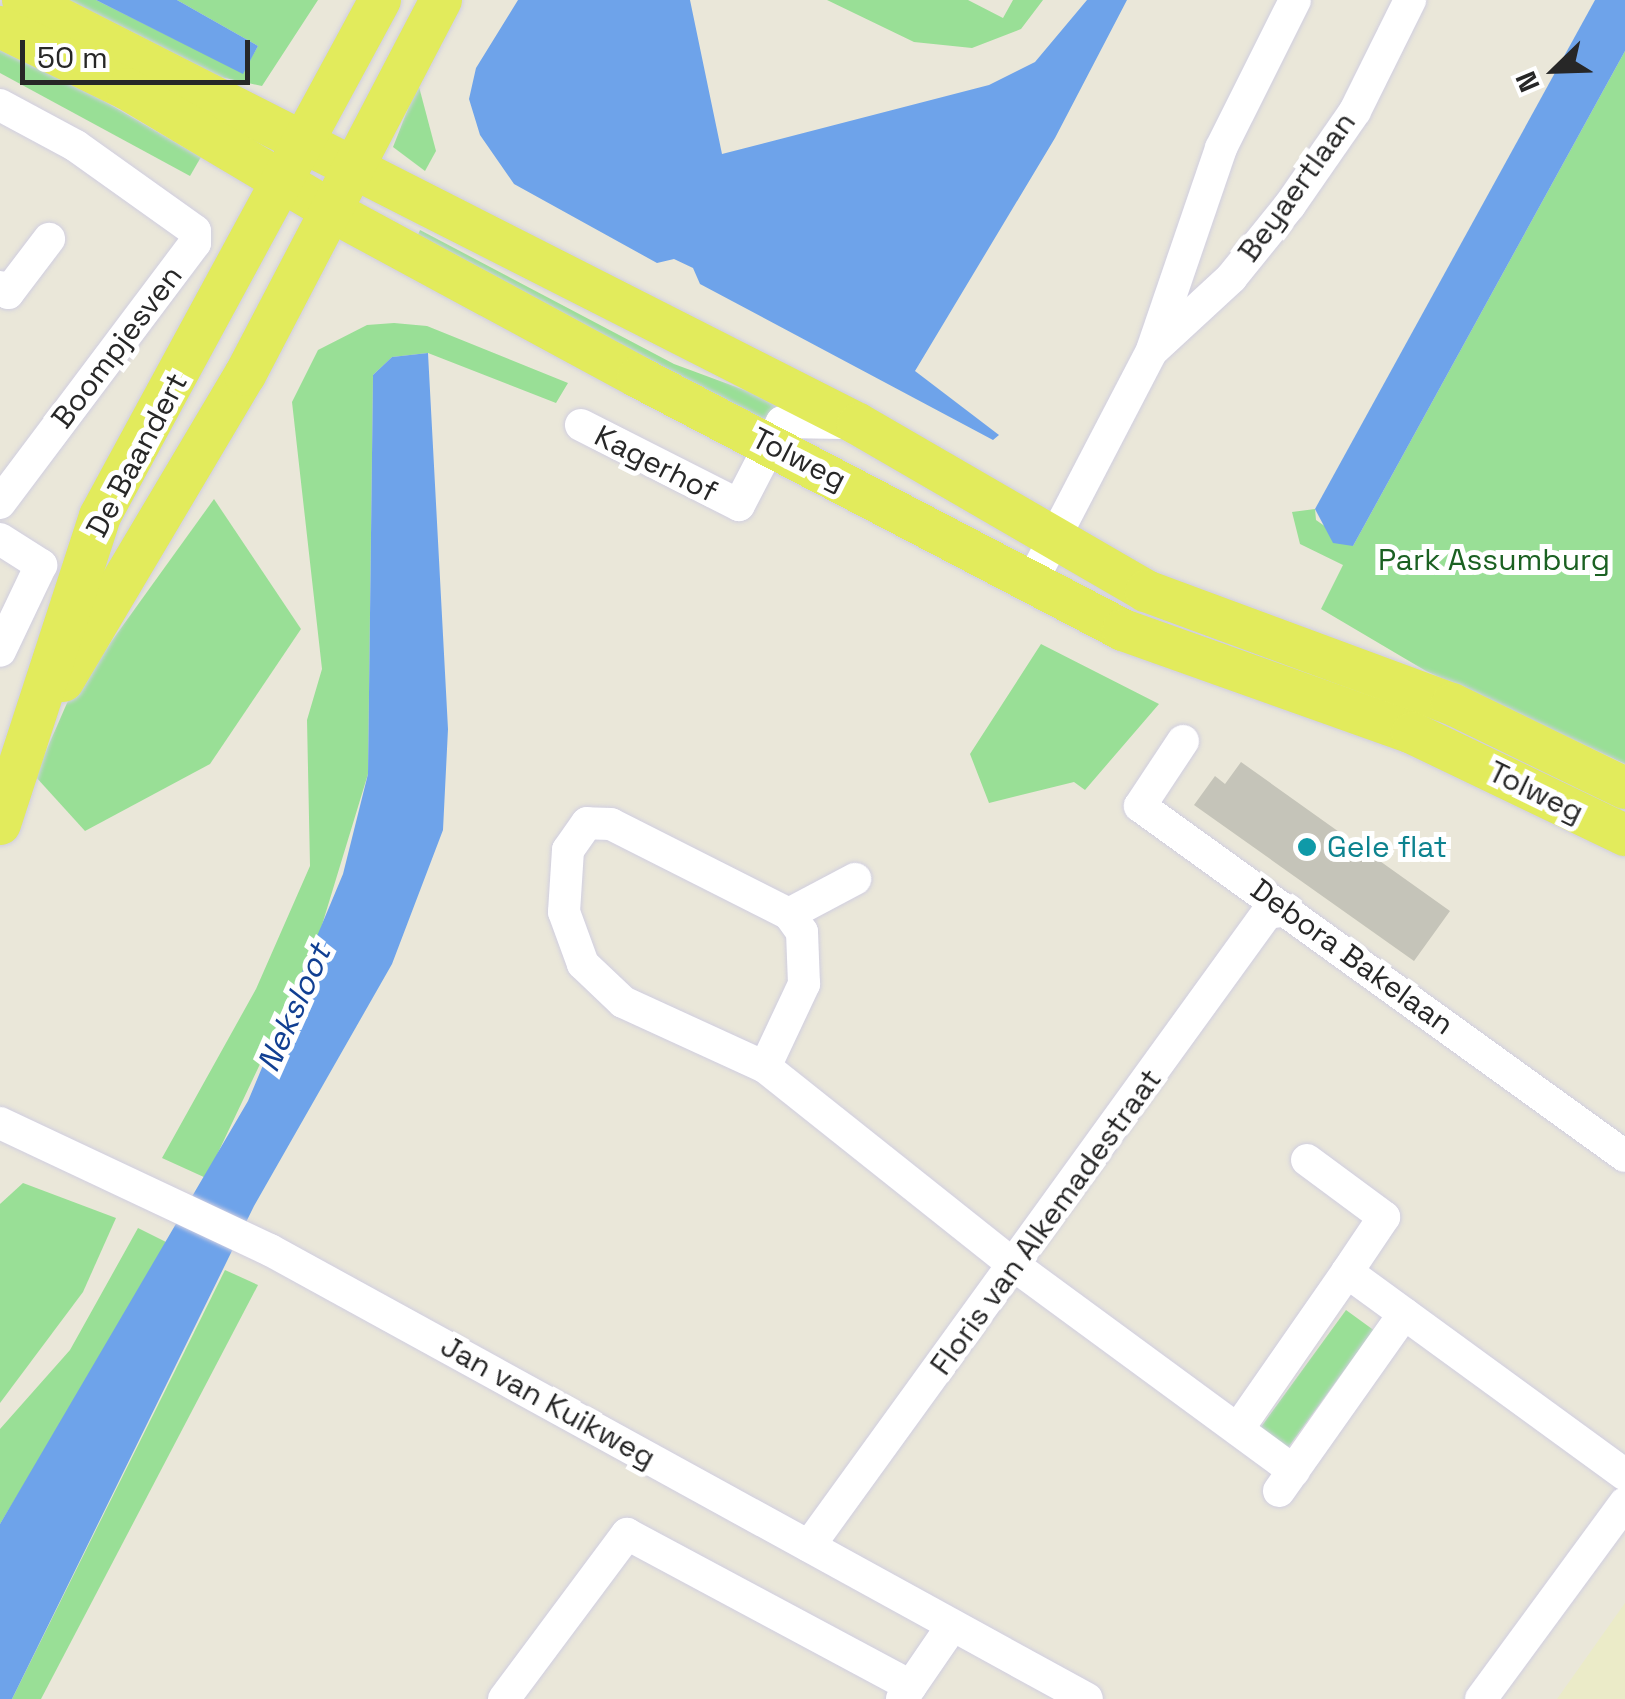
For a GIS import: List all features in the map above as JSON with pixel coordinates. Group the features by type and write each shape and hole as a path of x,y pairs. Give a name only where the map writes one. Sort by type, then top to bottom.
{"main road":[{"name":"Tolweg","path":"23,0 858,424 1056,542 1166,600 1452,704 1625,788"},
{"name":"De Baandert","path":"0,824 100,516 380,0"},
{"name":"De Baandert","path":"26,742 176,496 355,170 441,0"},
{"name":"Tolweg","path":"0,27 127,89 332,212 1141,638 1412,732 1625,835"}],"street":[{"name":"Beyaertlaan","path":"1031,583 1056,542 1152,351 1221,148 1294,0"},
{"name":"Beyaertlaan","path":"1152,351 1230,278 1290,205 1354,111 1410,0"},
{"name":"Boompjesven","path":"0,105 91,157 195,232 196,244 0,503"},
{"path":"0,287 8,293 49,239"},
{"path":"767,443 791,418 858,424"},
{"name":"Kagerhof","path":"581,425 739,505 767,443"},
{"path":"0,539 42,565 0,651"},
{"name":"Debora Bakelaan","path":"1183,741 1140,806 1625,1156"},
{"path":"765,1067 804,984 802,932 789,914 611,824 587,824 568,850 564,912 583,964 622,1002 765,1067 1015,1266 1238,1429 1286,1481 1404,1314"},
{"path":"789,914 855,878"},
{"name":"Floris van Alkemadestraat","path":"810,1546 1267,913 1288,910"},
{"name":"Jan van Kuikweg","path":"0,1123 254,1241 1088,1699"},
{"path":"1238,1429 1384,1217 1307,1160"},
{"path":"1347,1272 1625,1475"},
{"path":"1481,1699 1625,1503"},
{"path":"504,1699 627,1534 906,1692 952,1626"}],"shaded area":[{"path":"1625,1603 1625,1699 1557,1699"}],"green space":[{"path":"43,0 96,0 243,73 258,46 177,0 318,0 262,86 174,67"},
{"path":"827,0 968,0 1003,18 1013,0 1043,0 1021,29 972,48 914,42"},
{"path":"0,41 201,157 190,176 0,73"},
{"name":"Park Assumburg","path":"1625,51 1625,764 1426,671 1321,609 1343,565 1300,544 1292,512 1315,509 1316,520 1353,546"},
{"path":"418,83 436,151 425,171 393,147"},
{"path":"420,230 674,364 785,405 760,430 415,242"},
{"path":"367,325 427,326 568,383 556,403 428,353 392,357 373,375 368,774 315,948 206,1178 162,1158 256,989 310,866 307,720 322,669 292,402 318,350"},
{"path":"214,499 301,629 210,764 85,831 35,776 67,703"},
{"path":"1041,644 1159,704 1085,790 1074,782 989,803 970,754"},
{"path":"23,1183 116,1218 83,1292 0,1403 0,1204"},
{"path":"138,1228 170,1244 0,1524 0,1429 70,1350"},
{"path":"225,1270 258,1285 41,1699 12,1699"},
{"path":"1346,1310 1374,1330 1287,1450 1259,1430"}],"water":[{"path":"96,0 177,0 258,46 243,74"},
{"path":"518,0 690,0 722,154 989,85 1035,62 1087,0 1127,0 1055,138 915,371 999,435 993,440 700,284 693,268 674,259 657,263 514,184 480,135 469,99 476,68"},
{"path":"1595,0 1625,0 1625,51 1353,546 1333,543 1315,509"},
{"name":"Neksloot","path":"428,353 448,729 443,830 392,964 254,1206 12,1699 0,1699 0,1524 248,1101 343,874 368,774 373,375 392,357"}],"building":[{"name":"Gele flat","path":"1241,762 1450,911 1414,961 1194,805 1215,776 1225,784"}],"place":[{"name":"Gele flat","path":"1307,847"}]}
